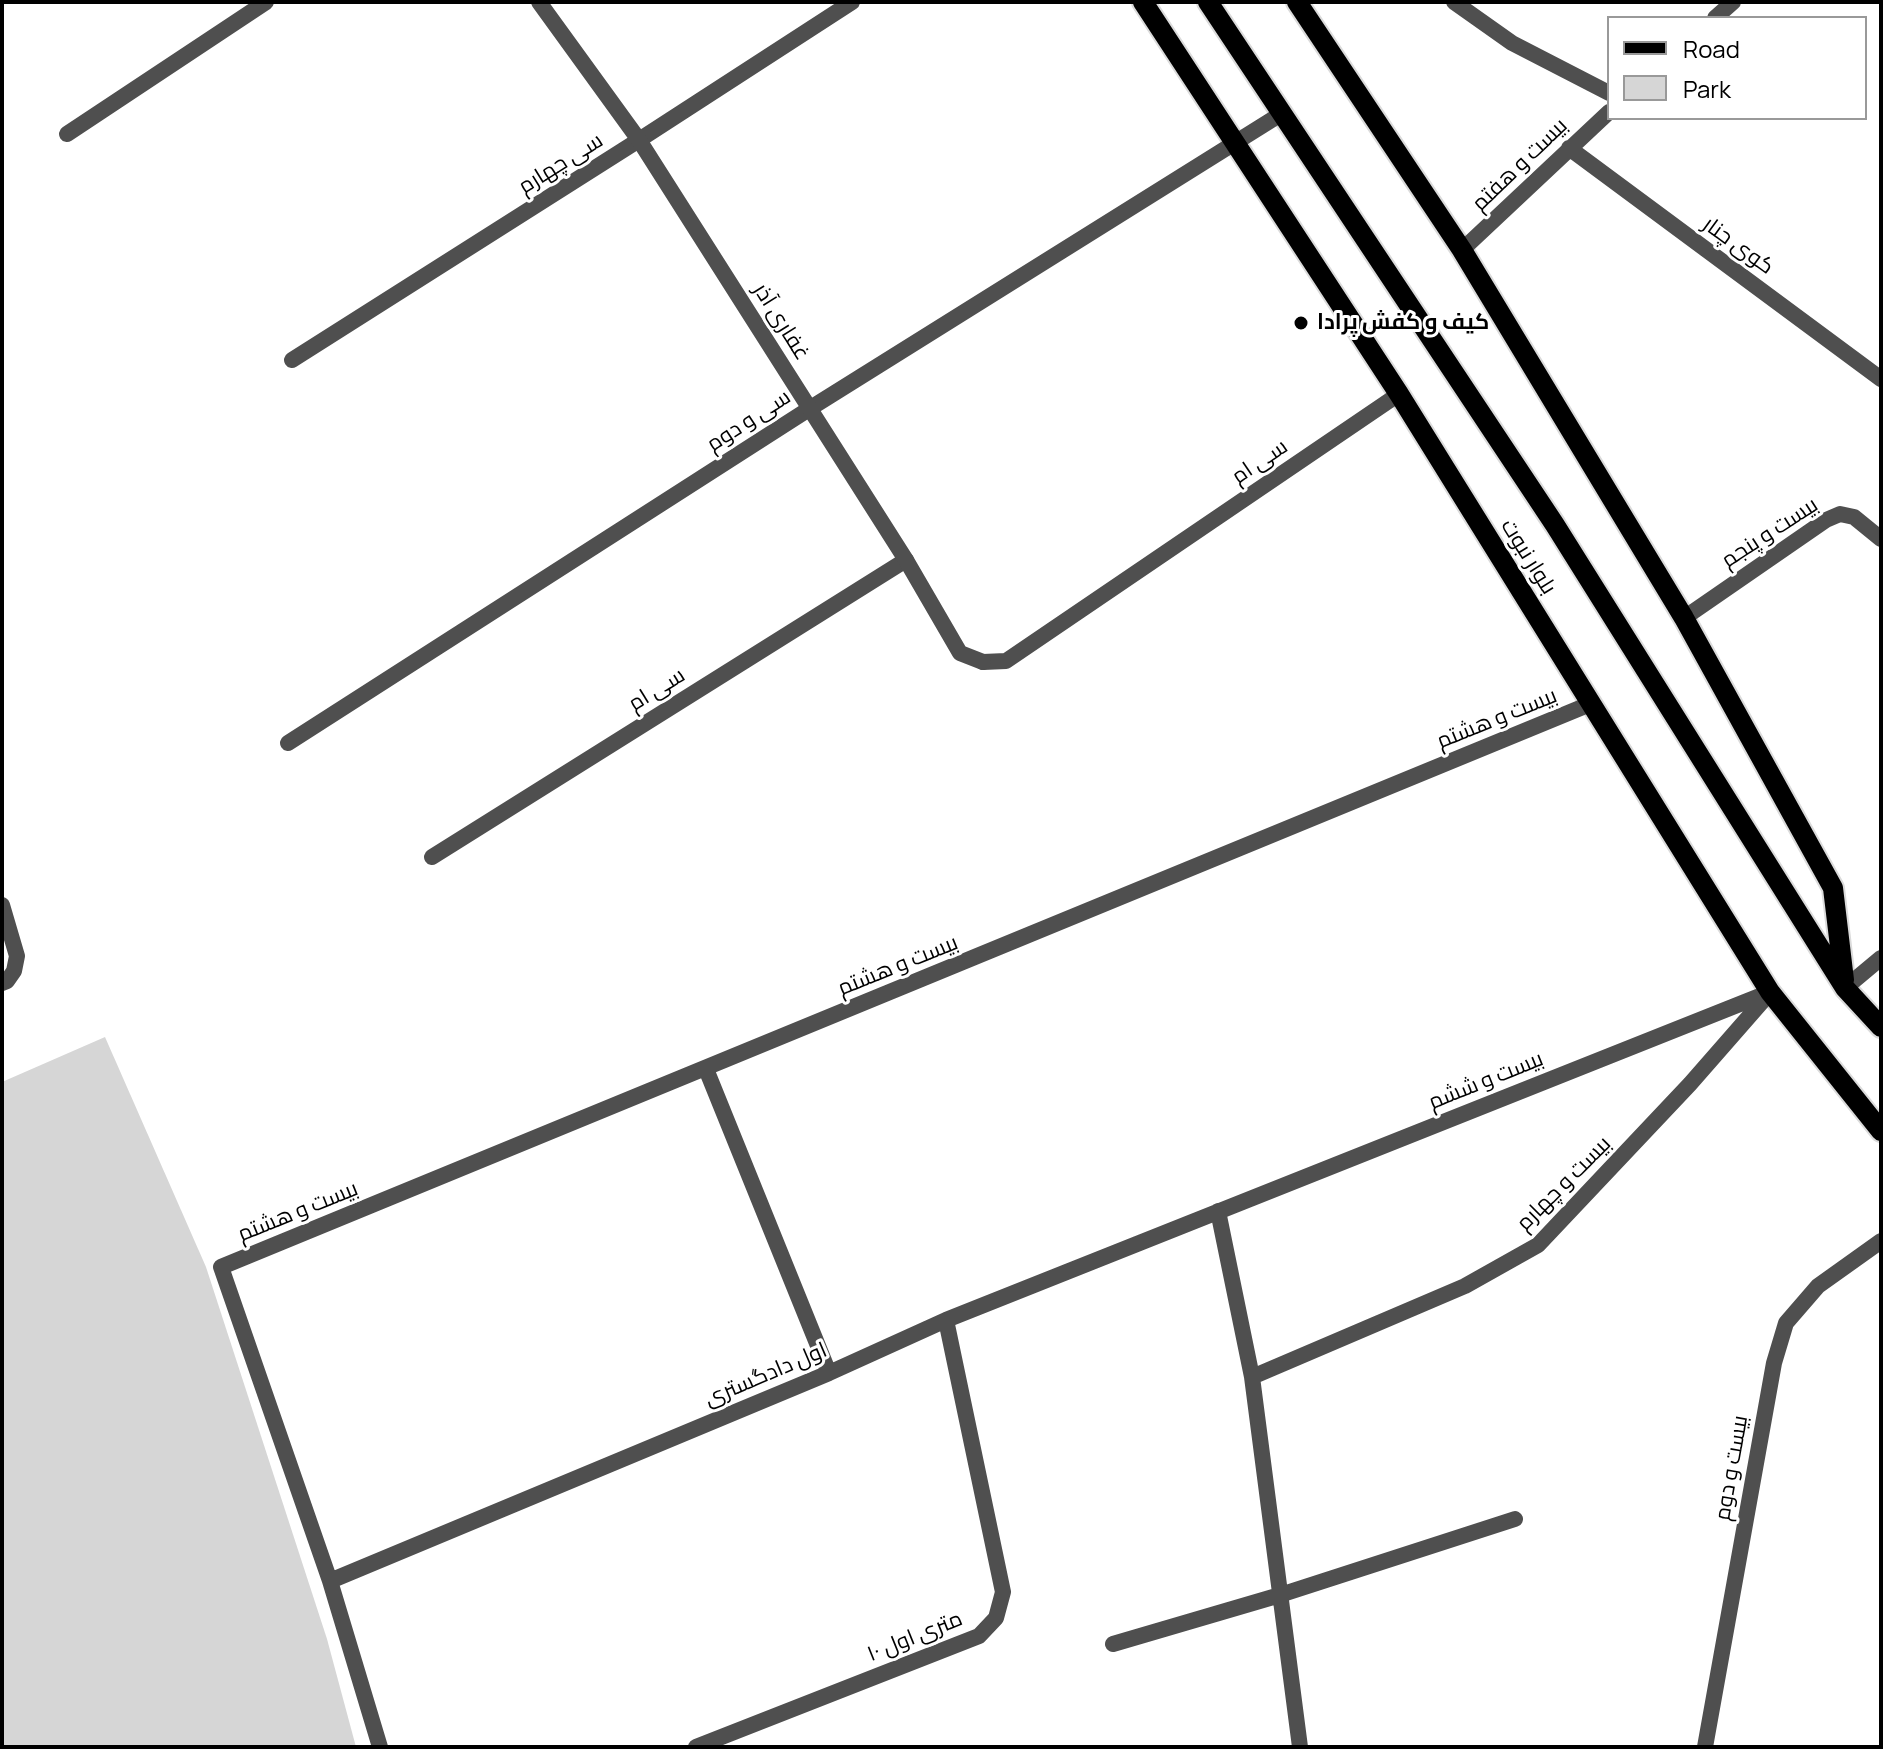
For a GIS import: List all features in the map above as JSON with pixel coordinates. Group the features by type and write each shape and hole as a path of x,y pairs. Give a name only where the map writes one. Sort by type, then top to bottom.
{"main road":[{"name":"بلوار نبوت","path":"1143,2 1399,394 1770,992 1881,1131"},
{"name":"بلوار نبوت","path":"1208,2 1555,525 1845,988 1881,1027"},
{"path":"1297,2 1462,250 1684,618 1833,888 1845,988"}],"street":[{"path":"67,134 266,2"},
{"name":"غفاری آذر","path":"539,2 639,140 906,560 960,653 983,662"},
{"name":"سی چهارم","path":"292,360 852,2"},
{"path":"1454,2 1512,43 1607,92"},
{"path":"1717,16 1733,2"},
{"name":"سی و دوم","path":"288,743 809,409 1281,114"},
{"name":"بیست و هفتم","path":"1462,250 1607,114"},
{"name":"کوی چنار","path":"1569,148 1881,379"},
{"name":"سی ام","path":"983,662 1006,661 1399,394"},
{"name":"بیست و پنجم","path":"1684,618 1826,520 1840,514 1854,517 1881,539"},
{"name":"سی ام","path":"432,857 906,560"},
{"name":"بیست و هشتم","path":"330,1581 221,1267 1590,704"},
{"path":"2,905 17,956 14,971 2,983"},
{"path":"1845,988 1881,958"},
{"name":"بیست و ششم","path":"1218,1211 1770,992"},
{"name":"بیست و چهارم","path":"1252,1377 1465,1286 1538,1245 1690,1084 1770,992"},
{"path":"706,1069 829,1373"},
{"path":"1218,1211 1252,1377 1300,1747"},
{"name":"اول دادگستری","path":"330,1581 829,1373 946,1320 1218,1211"},
{"name":"بیست و دوم","path":"1705,1747 1774,1363 1786,1323 1818,1286 1881,1241"},
{"name":"۱۰ متری اول","path":"696,1747 979,1636 996,1618 1003,1592 946,1320"},
{"path":"1113,1644 1280,1595 1515,1519"},
{"path":"330,1581 380,1747"}],"green space":[{"path":"105,1037 206,1267 327,1639 356,1747 2,1747 2,1082"}],"place":[{"name":"کیف و کفش پرادا","path":"1301,323"}]}
